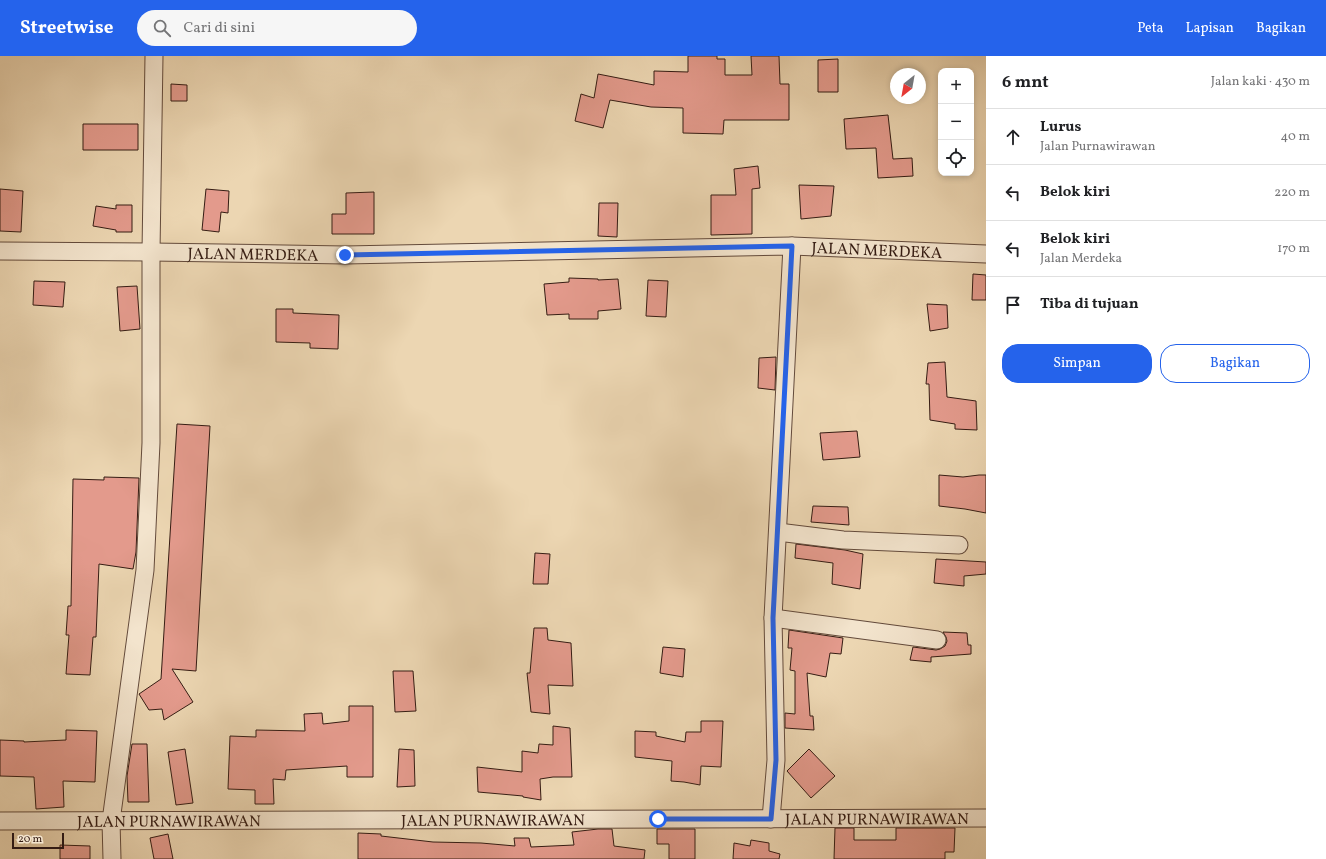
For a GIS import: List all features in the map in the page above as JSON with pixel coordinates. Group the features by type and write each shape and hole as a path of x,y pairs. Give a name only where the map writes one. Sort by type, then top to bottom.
{"street":[{"path":"112,859 111,820 145,570 151,443 151,252 154,56"},
{"path":"771,819 776,760 773,618 792,246"},
{"name":"JALAN MERDEKA","path":"0,251 345,255 792,246 986,254"},
{"path":"778,532 843,540 959,545"},
{"path":"773,618 937,640"},
{"name":"JALAN PURNAWIRAWAN","path":"0,821 986,818"}],"building":[{"path":"688,56 717,56 717,59 725,59 725,75 752,75 751,56 779,56 780,84 789,84 789,120 724,120 723,134 683,133 683,108 651,107 610,100 603,128 575,121 581,94 594,98 598,74 654,85 654,71 688,72"},
{"path":"838,59 838,92 818,92 818,60"},
{"path":"171,84 187,85 187,101 171,101"},
{"path":"888,115 893,159 912,158 913,176 878,178 876,148 846,149 844,119"},
{"path":"83,124 138,124 138,150 83,150"},
{"path":"758,166 760,188 752,189 752,234 711,235 711,195 736,195 734,169"},
{"path":"799,185 834,186 831,216 801,219"},
{"path":"0,189 23,191 21,232 0,231"},
{"path":"206,189 229,191 228,213 221,212 219,232 202,230"},
{"path":"374,192 374,234 332,234 332,214 346,214 346,193"},
{"path":"599,203 618,203 617,237 598,236"},
{"path":"116,205 132,205 132,232 116,232 116,230 93,226 96,206 116,209"},
{"path":"973,274 986,275 986,300 972,300"},
{"path":"569,278 598,280 618,279 621,309 598,311 598,319 569,319 569,314 547,315 544,284 569,282"},
{"path":"648,280 668,281 666,317 646,316"},
{"path":"34,281 65,282 63,307 33,305"},
{"path":"137,286 140,329 120,331 117,287"},
{"path":"927,304 947,305 948,328 930,331"},
{"path":"276,309 293,309 293,313 339,315 338,349 310,348 310,343 276,342"},
{"path":"776,357 775,390 758,388 759,358"},
{"path":"945,362 947,397 976,401 977,430 955,429 955,424 930,420 929,384 926,384 928,363"},
{"path":"177,424 210,426 196,671 172,669 193,702 164,720 162,709 149,710 139,694 161,679"},
{"path":"857,431 860,457 823,460 820,433"},
{"path":"939,475 963,477 986,475 986,513 939,506"},
{"path":"104,477 139,478 136,552 133,569 99,564 96,637 93,637 90,675 66,674 69,635 66,635 68,606 71,606 73,479 104,480"},
{"path":"813,506 848,507 849,525 811,522"},
{"path":"796,544 845,550 863,554 860,589 832,584 833,563 795,558"},
{"path":"535,553 550,554 548,584 533,584"},
{"path":"936,559 986,562 986,574 964,576 964,586 934,583"},
{"path":"534,628 547,628 548,640 571,643 573,686 548,685 550,714 531,712 527,673 530,673"},
{"path":"789,630 843,638 841,654 830,653 826,677 807,673 810,716 813,716 814,730 785,728 785,713 795,714 795,671 790,670 792,648 788,648"},
{"path":"943,632 967,633 968,645 971,645 971,654 931,657 931,662 910,660 913,647 936,650 945,646 947,641"},
{"path":"663,647 685,649 683,677 660,673"},
{"path":"393,671 413,671 416,711 395,712"},
{"path":"349,706 373,706 373,777 347,777 347,766 286,770 285,780 273,779 274,804 255,804 255,790 228,789 230,736 256,737 256,730 305,731 304,714 322,713 323,724 349,721"},
{"path":"701,721 723,721 721,767 701,766 700,785 671,781 672,761 635,757 635,731 656,732 656,736 685,742 686,732 701,732"},
{"path":"553,726 570,728 572,777 540,779 541,800 523,796 478,792 477,767 522,772 522,751 538,753 539,744 553,745"},
{"path":"66,730 97,731 95,782 63,781 64,807 36,809 34,777 0,776 0,740 24,742 66,740"},
{"path":"132,744 147,744 149,802 128,802 127,776"},
{"path":"185,749 193,803 176,805 168,752"},
{"path":"399,749 414,750 415,786 397,787"},
{"path":"809,749 835,776 811,798 787,771"},
{"path":"835,828 854,828 854,840 896,840 896,828 955,828 954,852 945,852 945,859 834,859"},
{"path":"612,829 614,846 645,850 644,859 358,859 358,833 381,834 381,836 433,842 481,843 515,846 514,838 529,838 531,847 574,845 572,832"},
{"path":"657,829 695,829 695,859 669,859 669,844 657,844"},
{"path":"168,834 173,859 154,859 150,838"},
{"path":"751,840 769,843 769,851 780,854 779,859 733,859 734,843 750,846"},
{"path":"60,845 90,846 90,859 60,859"}],"route":[{"path":"345,255 792,246 773,618 776,760 771,819 658,819"}]}
